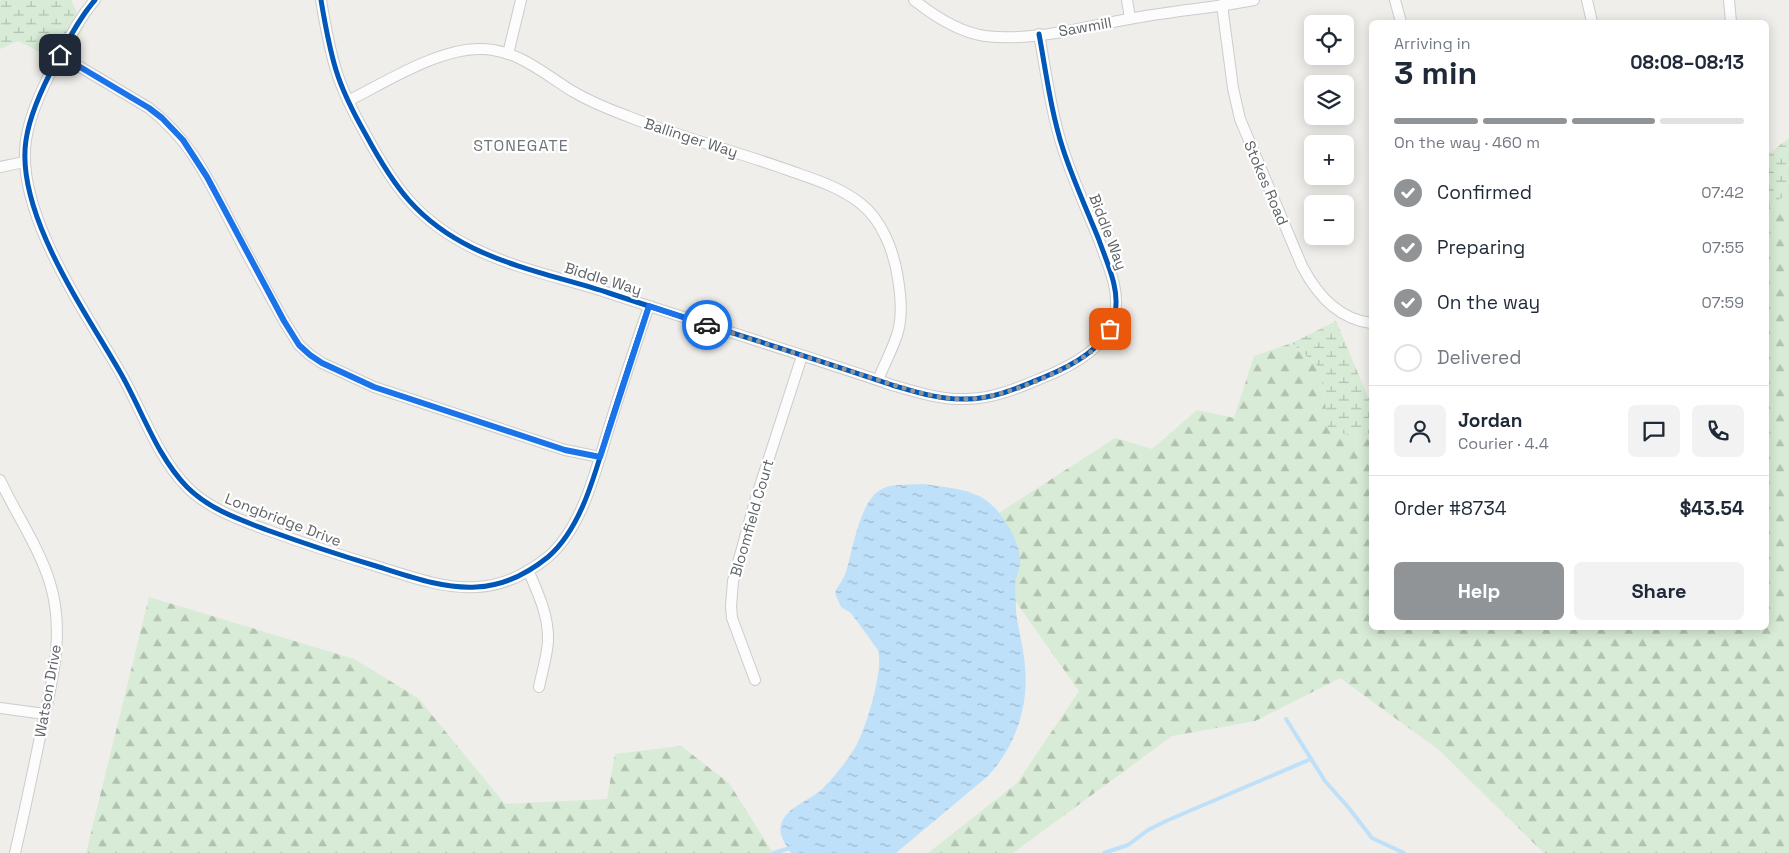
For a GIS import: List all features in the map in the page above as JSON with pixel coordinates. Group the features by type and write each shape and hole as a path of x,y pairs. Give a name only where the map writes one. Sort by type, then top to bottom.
{"street":[{"name":"Longbridge Drive","path":"95,0 88,8 60,55 39,98 29,124 25,142 25,178 36,216 68,282 131,390 166,458 188,487 201,499 232,516 284,537 410,577 444,584 476,587 508,581 550,555 569,531 583,505 649,306"},
{"name":"Biddle Way","path":"321,0 332,56 348,101 380,160 398,189 421,213 460,241 517,266 649,306 878,380 928,395 967,399 985,397 1018,388 1063,369 1102,342 1116,314 1114,284 1058,135 1039,34"},
{"path":"508,54 521,0"},
{"name":"Sawmill","path":"914,0 948,23 983,36 1001,37 1039,34 1130,18 1254,0"},
{"path":"1127,0 1130,18"},
{"path":"1395,0 1400,20"},
{"path":"1587,0 1592,20"},
{"path":"1729,0 1731,20"},
{"name":"Stokes Road","path":"1222,5 1233,88 1240,119 1302,266 1328,304 1340,313 1353,319 1369,323"},
{"name":"Ballinger Way","path":"348,101 415,68 452,53 479,49 492,50 508,54 533,65 569,89 593,102 644,123 752,157 827,184 861,204 878,224 891,247 896,267 901,312 897,335 878,380"},
{"path":"60,55 149,108 162,118 183,140 207,177 284,321 299,345 310,355 334,369 386,392 565,450 600,457"},
{"path":"0,167 24,162"},
{"name":"Bloomfield Court","path":"755,680 732,618 733,581 752,510 802,356"},
{"name":"Watson Drive","path":"0,480 4,498 36,551 50,582 58,634 57,652 45,714 15,853"},
{"path":"528,570 541,602 548,631 547,651 539,687"},
{"path":"0,708 45,714"}],"green space":[{"path":"0,0 71,0 84,27 64,64 18,41 0,49"},
{"path":"1789,138 1789,192 1769,208 1769,154"},
{"path":"1789,192 1789,853 1544,853 1439,750 1340,678 1255,721 1172,736 1013,853 928,853 1017,783 1079,691 1016,602 999,513 1115,438 1152,449 1197,410 1234,418 1254,356 1292,343 1322,370 1328,429 1355,437 1369,434 1369,630 1769,630 1769,208"},
{"path":"1336,321 1369,399 1369,434 1355,437 1328,429 1322,370 1292,343"},
{"path":"149,597 354,659 418,698 505,804 607,799 615,754 681,746 729,783 773,853 86,853"}],"water":[{"path":"924,484 966,491 984,499 1000,514 1016,541 1020,561 1015,584 1016,611 1026,682 1025,697 1018,726 1006,752 988,776 896,853 791,853 780,831 782,822 793,808 820,791 848,758 860,738 873,699 878,671 878,650 851,613 841,607 835,593 846,572 858,526 868,503 882,489 897,485"}],"waterway":[{"path":"1286,719 1325,781 1372,838 1404,853"},
{"path":"1104,853 1128,845 1148,830 1166,821 1311,759"},
{"path":"774,853 793,847"}],"cycle path":[{"path":"95,0 79,22 56,62 34,110 26,140 25,168 31,198 56,261 120,372 158,447 187,487 224,513 294,540 348,558 438,584 476,587 505,582 514,578 532,569 548,557 571,529 580,512 588,494 649,306"},
{"path":"321,0 329,44 339,79 345,95 376,154 409,201 422,214 454,238 489,255 523,268 609,293 892,385 929,395 957,399 976,399 1005,392 1065,368 1088,354 1097,345 1105,336 1115,313 1116,295 1112,276 1071,172 1055,121 1039,34"}],"way so far":[{"path":"707,325 910,390 947,398 967,399 985,397 1018,388 1063,369 1102,342 1110,329"}],"district":[{"name":"STONEGATE","path":"521,145"}],"route":[{"path":"60,55 149,108 173,129 200,165 291,334 299,345 322,363 374,387 565,450 600,457 649,306 707,325"}]}
